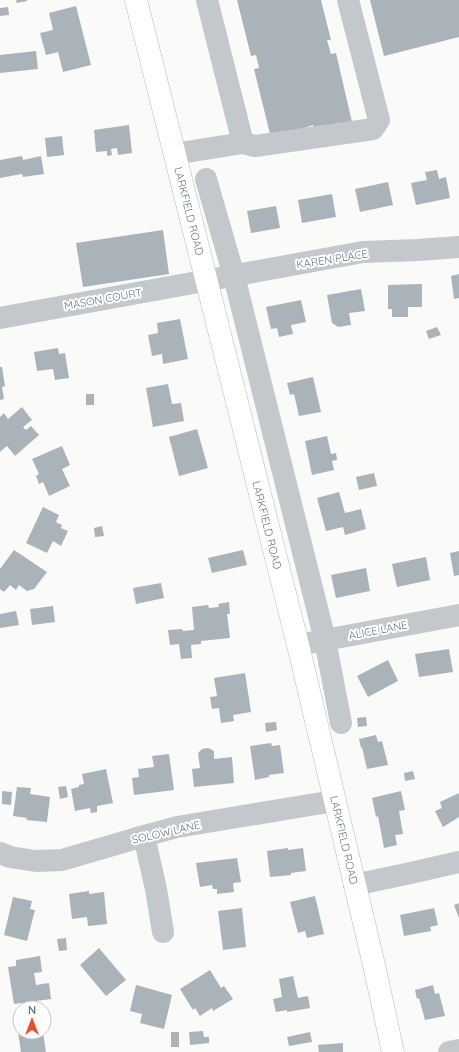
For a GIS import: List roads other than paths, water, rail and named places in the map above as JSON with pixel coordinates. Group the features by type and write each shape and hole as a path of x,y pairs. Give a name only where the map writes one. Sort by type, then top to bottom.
{"main road":[{"name":"LARKFIELD ROAD","path":"136,0 298,645 374,965 392,1052"}],"street":[{"path":"206,0 243,143"},
{"path":"174,154 243,143 255,146 373,129 379,120 348,0"},
{"path":"206,179 234,276 325,640 341,723"},
{"name":"KAREN PLACE","path":"206,280 363,252 459,247"},
{"name":"MASON COURT","path":"0,318 206,280"},
{"name":"ALICE LANE","path":"298,645 459,615"},
{"name":"SOLOW LANE","path":"0,853 10,857 36,861 62,860 178,827 334,801"},
{"path":"144,836 156,889 163,932"},
{"path":"354,885 459,862"},
{"path":"449,1052 459,1050"}]}
